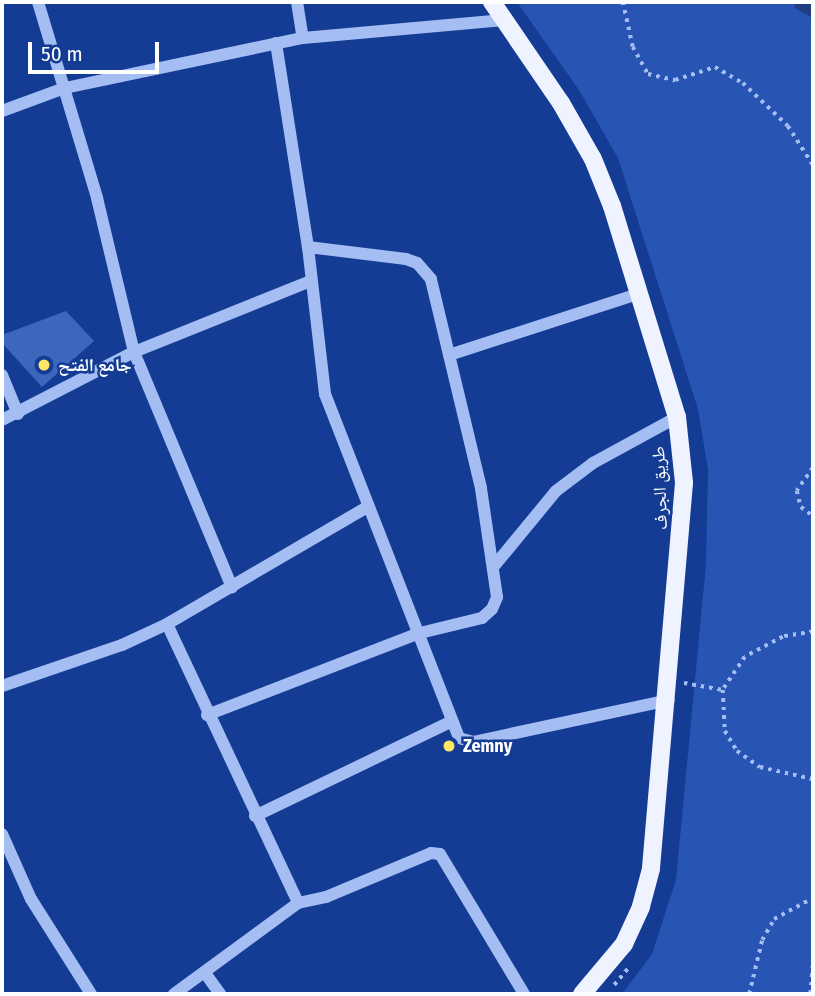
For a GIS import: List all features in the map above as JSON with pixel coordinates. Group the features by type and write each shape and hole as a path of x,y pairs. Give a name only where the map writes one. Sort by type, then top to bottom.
{"main road":[{"name":"طريق الجرف","path":"492,2 593,159 641,293 677,417 684,483 677,690 656,831 641,907 624,944 582,994"}],"street":[{"path":"38,2 65,88 134,352 233,587"},
{"path":"296,2 303,38"},
{"path":"2,111 65,88 303,38 504,20"},
{"path":"276,43 308,247 324,394 367,507 421,633 459,738 473,743 677,690"},
{"path":"207,715 421,633 482,618 492,609 498,586 431,279 417,263 308,247"},
{"path":"2,420 134,352 311,281"},
{"path":"449,355 641,293"},
{"path":"2,375 18,414"},
{"path":"495,565 556,491 593,463 677,417"},
{"path":"2,686 122,645 167,624 367,507"},
{"path":"167,624 207,715 298,903"},
{"path":"255,816 452,721"},
{"path":"2,834 31,899 91,994"},
{"path":"174,994 298,903 326,897 431,853 440,854 524,994"},
{"path":"205,973 220,994"}],"path":[{"path":"623,2 633,47 649,74 675,80 715,67 743,83 788,126 813,165"},
{"path":"813,468 797,491 801,507 813,516"},
{"path":"813,632 783,637 745,657 723,690 725,731 737,751 760,767 813,779"},
{"path":"686,670 677,690 723,690"},
{"path":"749,994 762,940 774,919 813,898"},
{"path":"606,994 636,957"},
{"path":"810,994 813,959"}],"shaded area":[{"path":"517,2 794,2 796,8 813,18 813,994 622,994 652,954 676,880 706,564 708,469 698,409 618,158 579,90"},
{"path":"794,2 813,2 813,18 795,8"}],"building":[{"name":"جامع الفتح","path":"66,311 94,341 42,387 2,343 2,335"}],"place":[{"name":"جامع الفتح","path":"44,365"},
{"name":"Zemny","path":"449,746"}]}
